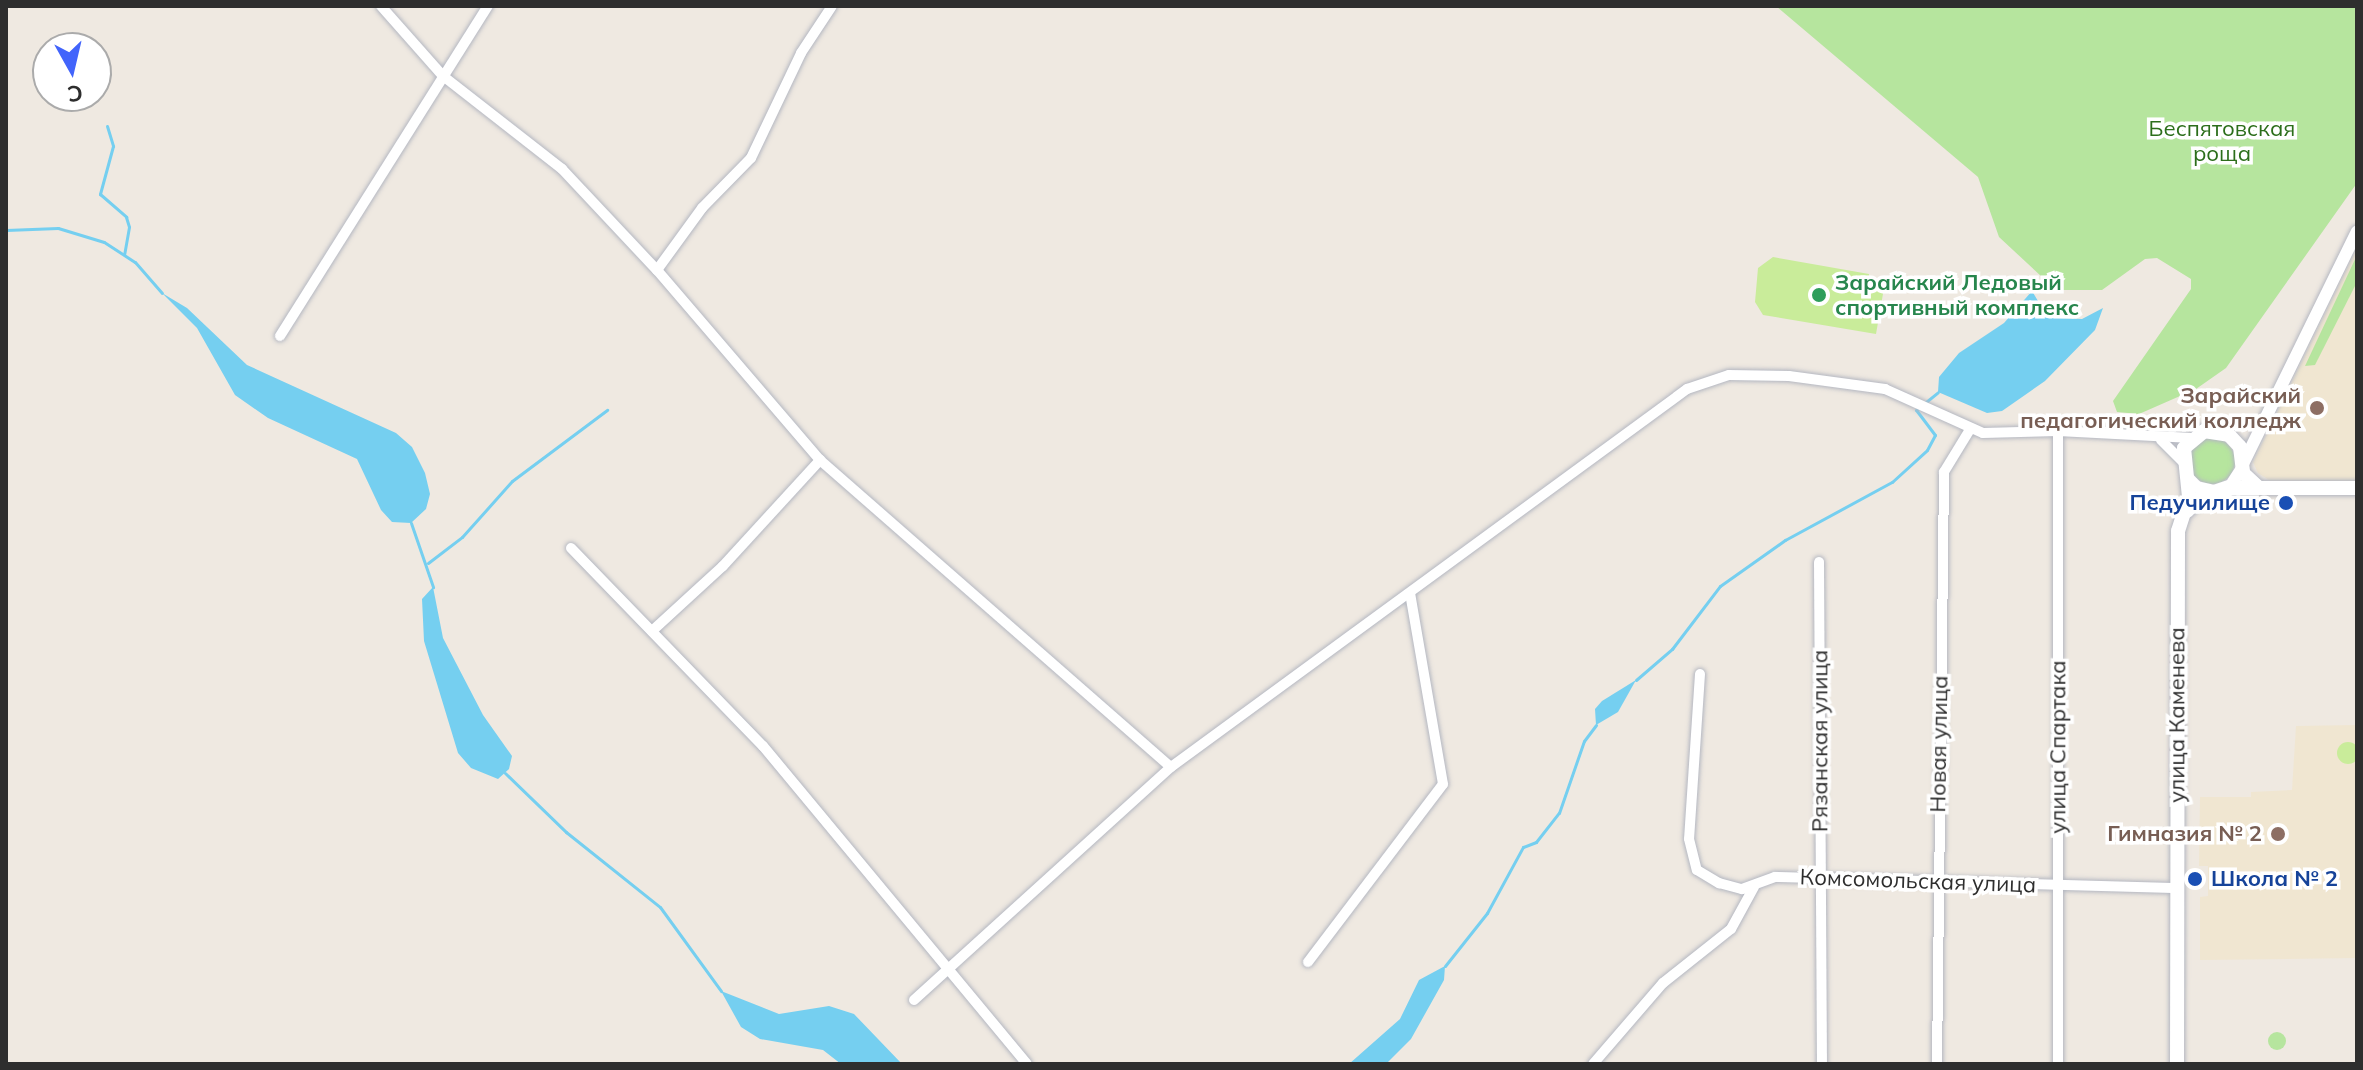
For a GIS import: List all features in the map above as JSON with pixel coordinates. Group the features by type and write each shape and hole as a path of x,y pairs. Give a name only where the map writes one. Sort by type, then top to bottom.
{"main road":[{"path":"2187,477 2182,461 2192,438 2213,430 2229,435 2240,447 2242,466 2259,488"},
{"name":"улица Каменева","path":"2177,1064 2178,531 2186,511 2187,477"},
{"path":"2186,511 2214,491 2232,488 2357,488"}],"street":[{"path":"381,6 443,76 562,169 657,270 820,460 1171,767"},
{"path":"280,336 488,6"},
{"path":"657,270 702,208 751,158 801,53 832,6"},
{"path":"2187,477 2197,487 2214,491 2231,485 2357,231"},
{"path":"914,1000 1171,767 1687,389 1729,375 1789,376 1885,389 1969,431 2058,431 2161,440 2192,438"},
{"path":"2229,435 2247,433 2260,423"},
{"name":"Новая улица","path":"1937,1064 1944,472 1969,431"},
{"name":"улица Спартака","path":"2058,431 2058,1064"},
{"path":"2161,440 2182,461"},
{"path":"652,631 723,566 820,460"},
{"path":"571,548 763,746 1027,1064"},
{"name":"Рязанская улица","path":"1819,562 1822,1064"},
{"path":"1308,962 1443,784 1410,593"},
{"name":"Комсомольская улица","path":"1700,674 1689,839 1697,870 1719,883 1754,887 1775,877 2177,888"},
{"path":"1593,1064 1663,983 1731,929 1754,887"}],"shaded area":[{"name":"Зарайский педагогический колледж","path":"2357,248 2357,481 2272,482 2258,473 2253,462"},
{"name":"Гимназия № 2","path":"2357,725 2357,958 2200,960 2200,897 2208,896 2208,866 2199,866 2200,797 2251,797 2251,792 2292,790 2296,726"}],"green space":[{"name":"Беспятовская роща","path":"1776,6 2357,6 2357,183 2226,368 2196,389 2139,414 2117,412 2113,401 2191,289 2191,279 2157,258 2145,259 2102,290 2056,290 1999,237 1978,177"},
{"path":"2357,255 2357,282 2315,365 2305,366"},
{"name":"Зарайский Ледовый спортивный комплекс","path":"1773,257 1869,274 1868,285 1884,288 1876,334 1763,315 1755,302 1758,268"},
{"path":"2212,438 2228,445 2235,461 2228,477 2212,484 2196,477 2189,461 2196,445"},
{"path":"2348,742 2356,745 2359,753 2356,761 2348,764 2340,761 2337,753 2340,745"},
{"path":"2277,1032 2286,1041 2277,1050 2268,1041"}],"water":[{"path":"2032,291 2041,306 2058,318 2082,319 2103,308 2095,330 2045,381 2002,411 1987,413 1938,392 1939,377 1959,353 2004,323"},
{"path":"162,293 187,308 247,365 396,433 412,447 425,473 430,494 426,509 411,523 392,522 381,510 357,459 268,418 235,395 197,328"},
{"path":"433,587 443,638 483,715 512,756 509,769 498,779 471,768 458,753 424,641 422,599"},
{"path":"1636,680 1618,712 1596,725 1595,709 1602,701"},
{"path":"1445,966 1444,980 1411,1039 1386,1064 1349,1064 1400,1019 1419,980"},
{"path":"721,991 779,1014 829,1006 854,1014 902,1064 841,1064 823,1050 760,1039 741,1027"}],"waterway":[{"path":"107,126 113,146 100,194 126,217 129,227 124,254"},
{"path":"6,230 58,228 104,242 135,262 162,293"},
{"path":"1636,680 1672,649 1720,586 1785,540 1892,482 1927,450 1935,435 1916,410 1938,392"},
{"path":"428,563 462,537 512,481 607,410"},
{"path":"411,523 433,587"},
{"path":"1445,966 1487,913 1523,847 1536,842 1559,813 1584,741 1596,725"},
{"path":"505,773 566,832 660,907 721,991"}],"place":[{"name":"Зарайский Ледовый спортивный комплекс","path":"1819,295"},
{"name":"Зарайский педагогический колледж","path":"2317,408"},
{"name":"Педучилище","path":"2286,503"},
{"name":"Гимназия № 2","path":"2278,834"},
{"name":"Школа № 2","path":"2195,879"}]}
